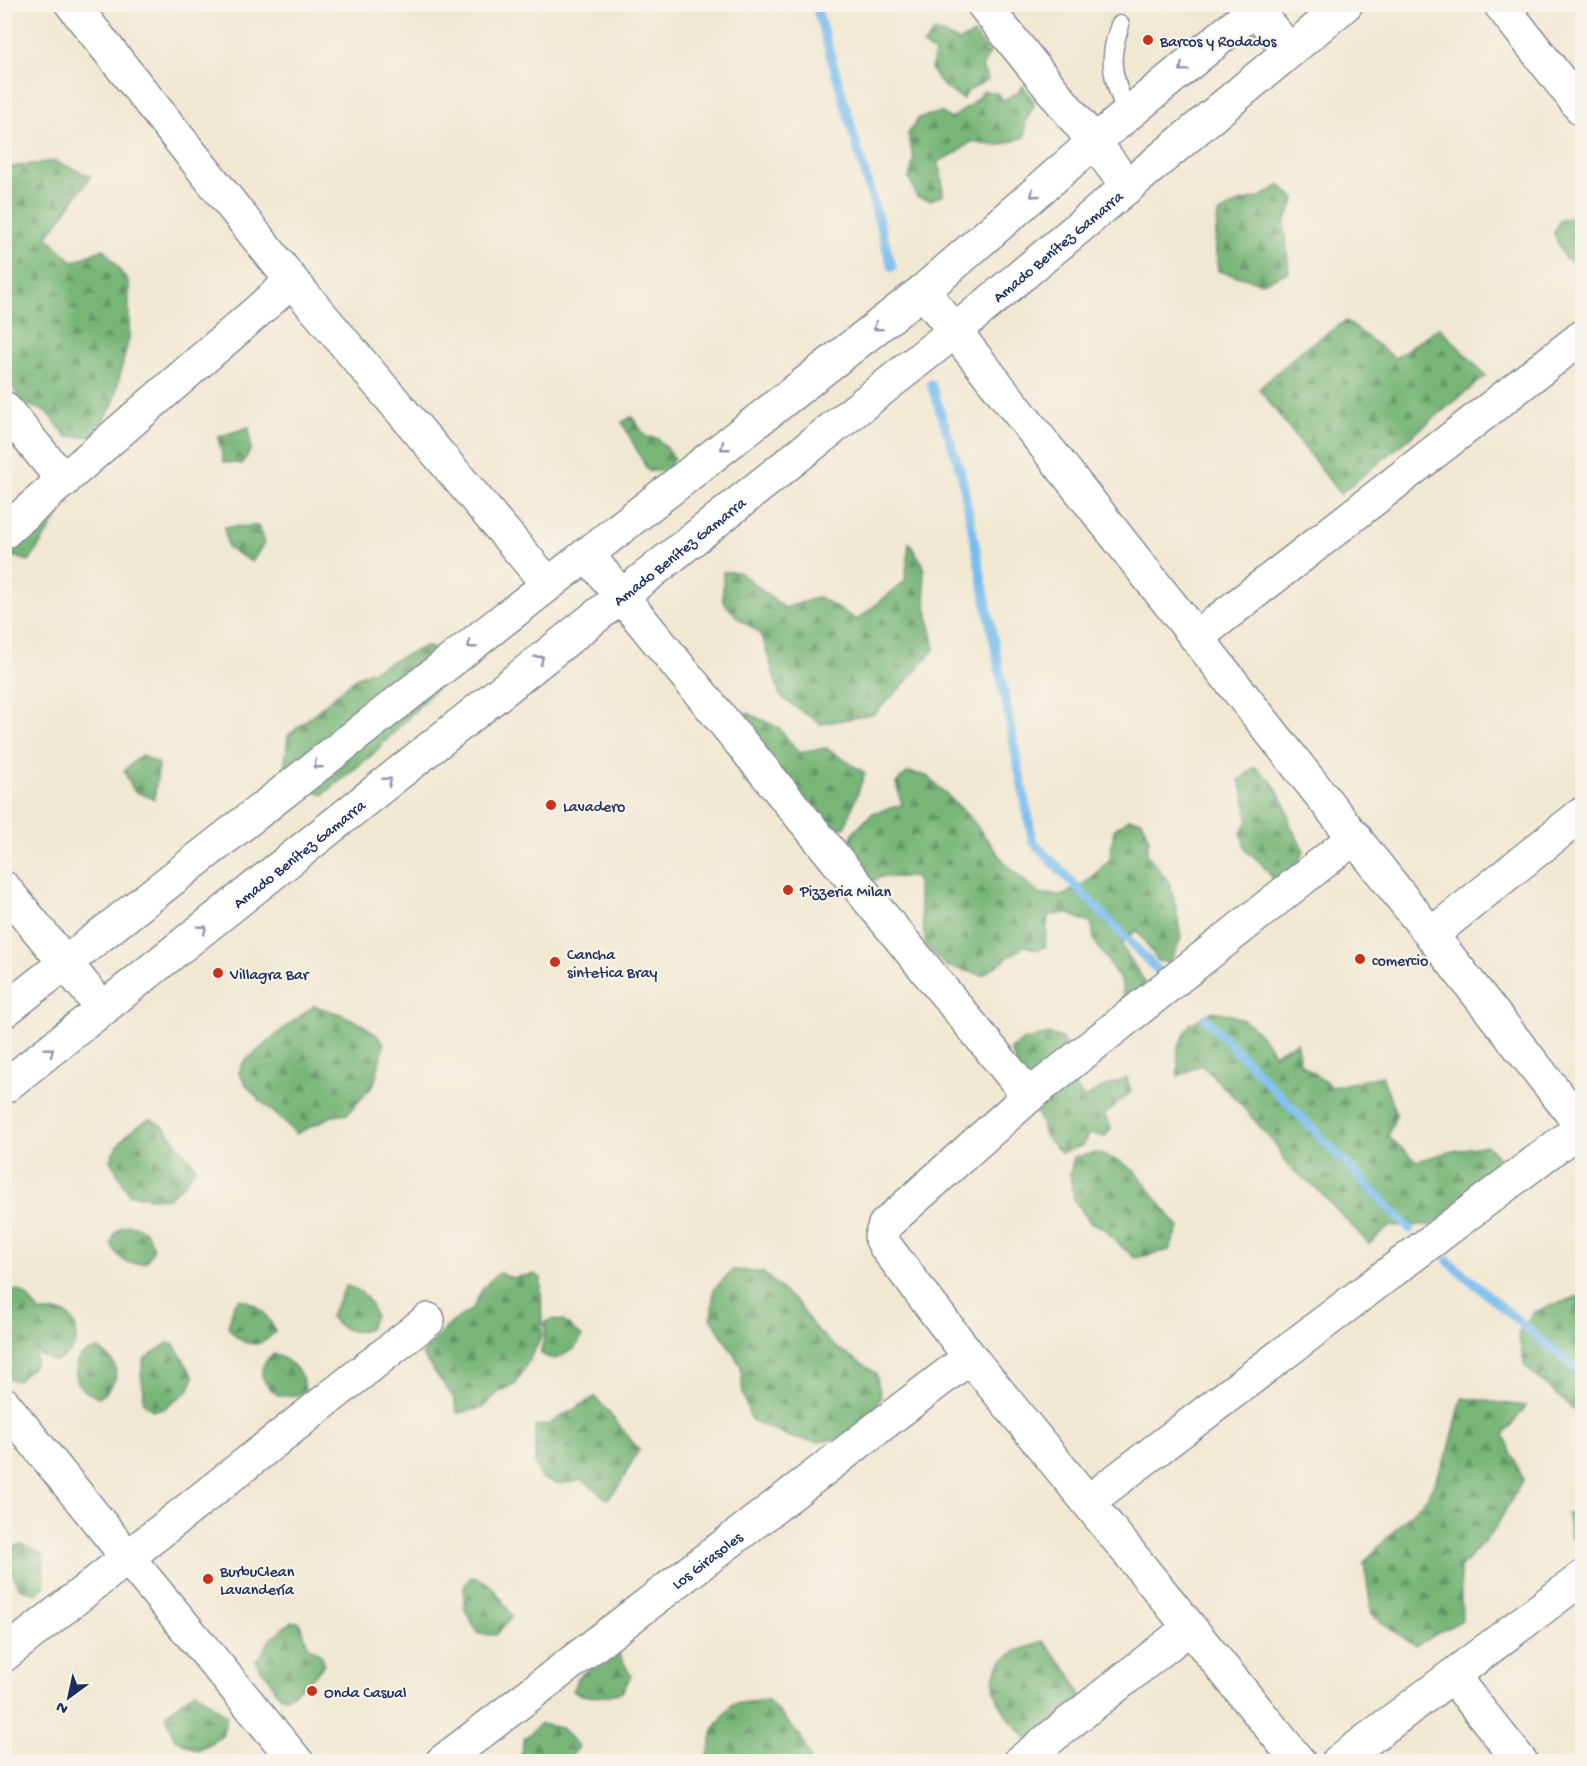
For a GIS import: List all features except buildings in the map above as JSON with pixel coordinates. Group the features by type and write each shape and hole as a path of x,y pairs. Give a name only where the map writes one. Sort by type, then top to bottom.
{"street":[{"path":"72,4 292,280 548,584"},
{"path":"983,4 1094,141 1128,187"},
{"name":"Amado Benítez Gamarra","path":"4,1087 955,331 1346,4"},
{"path":"1500,4 1582,109"},
{"path":"4,1011 923,291 1094,141 1256,6 1290,51"},
{"path":"4,532 292,280"},
{"path":"923,291 1582,1126 1089,1501"},
{"path":"1197,637 1582,336"},
{"path":"4,408 64,481"},
{"path":"587,554 1029,1096"},
{"path":"1432,934 1582,814"},
{"path":"1299,1761 970,1357 886,1247 881,1237 885,1225 1029,1096 1355,837"},
{"path":"4,888 103,1009"},
{"path":"4,1655 428,1320"},
{"name":"Los Girasoles","path":"442,1761 970,1357"},
{"path":"4,1404 128,1558 297,1761"},
{"path":"1338,1761 1453,1677 1582,1578"},
{"path":"1020,1761 1189,1628"},
{"path":"1453,1677 1521,1761"}],"lane":[{"path":"1120,25 1113,44 1112,73 1127,115"}],"green space":[{"path":"935,31 959,41 974,34 990,53 982,67 988,79 968,91 963,99 944,87 931,70 935,53 923,45"},
{"path":"1023,86 1035,103 1025,123 1025,137 998,146 971,142 958,152 937,162 941,170 943,195 930,200 917,197 909,178 914,159 908,134 919,118 941,112 951,119 984,91 997,93 1003,100 1017,93"},
{"path":"54,161 91,176 47,237 73,262 104,249 129,283 129,338 113,404 94,436 67,437 47,412 22,403 5,374 5,168"},
{"path":"1280,185 1295,199 1284,224 1289,272 1262,283 1218,271 1215,243 1218,214 1240,202 1261,197"},
{"path":"1573,216 1582,221 1582,258 1571,261 1564,258 1554,233 1559,221"},
{"path":"1346,321 1395,358 1439,327 1486,376 1340,494 1259,389 1302,350"},
{"path":"632,417 646,437 657,438 674,457 668,471 648,471 622,422"},
{"path":"249,427 251,449 242,464 224,462 218,437"},
{"path":"31,491 70,499 29,561 5,554 5,536"},
{"path":"258,526 264,543 252,562 228,548 224,527"},
{"path":"909,543 923,564 926,607 935,648 908,680 874,714 820,724 780,696 759,632 739,619 723,601 723,572 739,572 785,608 819,597 857,620 905,581"},
{"path":"425,646 464,659 373,754 323,795 283,780 288,736 356,678"},
{"path":"748,713 779,728 799,753 826,748 865,773 845,827 806,834 766,796 744,782 726,741 736,716"},
{"path":"141,755 159,764 154,799 134,791 124,771"},
{"path":"1255,767 1272,782 1285,804 1291,826 1304,851 1293,874 1276,882 1260,862 1246,851 1241,833 1248,821 1245,798 1239,780"},
{"path":"908,772 927,776 970,817 1005,863 1039,894 1064,895 1088,881 1110,859 1114,830 1128,819 1141,820 1149,837 1147,854 1169,882 1176,908 1181,938 1170,963 1158,961 1137,930 1121,945 1145,982 1132,1005 1123,998 1122,983 1094,940 1092,924 1067,913 1048,915 1045,947 1038,950 1025,946 983,975 946,966 926,946 916,877 881,877 848,892 834,873 854,832 873,813 902,805 896,783"},
{"path":"314,1006 352,1019 369,1029 384,1043 374,1085 347,1114 332,1116 296,1134 258,1098 239,1073 243,1063"},
{"path":"1213,1011 1242,1019 1262,1036 1274,1054 1297,1042 1300,1063 1332,1087 1382,1076 1396,1114 1388,1137 1417,1161 1487,1145 1503,1163 1432,1225 1390,1226 1369,1244 1316,1188 1287,1165 1278,1148 1238,1101 1201,1065 1178,1076 1178,1047 1190,1024"},
{"path":"1049,1034 1061,1038 1072,1055 1065,1075 1084,1098 1101,1088 1127,1078 1131,1092 1104,1115 1111,1128 1105,1137 1089,1133 1082,1146 1061,1153 1046,1137 1010,1049 1023,1041"},
{"path":"151,1119 165,1128 196,1167 185,1183 168,1198 129,1194 110,1160 126,1136"},
{"path":"1097,1153 1121,1162 1137,1173 1179,1228 1169,1250 1135,1258 1104,1228 1090,1222 1074,1200 1070,1174 1074,1157"},
{"path":"130,1225 143,1230 151,1241 153,1251 146,1262 129,1263 118,1255 111,1245 117,1231"},
{"path":"733,1270 762,1272 799,1305 814,1327 834,1346 876,1373 881,1398 865,1420 845,1437 818,1442 792,1438 751,1420 743,1394 741,1366 711,1318 714,1289"},
{"path":"499,1273 513,1278 534,1274 541,1278 542,1336 516,1384 499,1392 482,1408 457,1413 454,1398 422,1355 452,1323 473,1309 483,1289"},
{"path":"346,1286 362,1293 371,1305 375,1316 369,1329 348,1330 330,1317"},
{"path":"17,1290 25,1294 39,1312 63,1313 72,1321 76,1332 72,1349 55,1362 40,1355 37,1348 35,1364 18,1381 4,1378 5,1293"},
{"path":"1582,1295 1582,1417 1525,1366 1518,1333 1534,1312"},
{"path":"240,1299 257,1307 266,1315 275,1331 257,1344 245,1342 228,1327 234,1305"},
{"path":"552,1319 563,1321 582,1337 574,1349 555,1359 541,1353 544,1323"},
{"path":"168,1343 174,1345 194,1377 188,1391 163,1409 152,1410 143,1402 144,1391 141,1375 144,1359"},
{"path":"99,1349 112,1361 116,1373 112,1385 99,1397 87,1392 78,1384 76,1363 81,1356"},
{"path":"273,1354 285,1359 295,1367 302,1377 305,1390 298,1395 279,1396 268,1386 262,1376 262,1371 263,1365"},
{"path":"595,1397 639,1450 621,1482 607,1499 583,1480 560,1484 541,1478 535,1463 535,1426 549,1424"},
{"path":"1462,1398 1526,1406 1504,1435 1523,1480 1494,1530 1460,1568 1462,1620 1415,1646 1372,1615 1364,1562 1428,1496 1449,1450"},
{"path":"1582,1510 1582,1542 1571,1539 1567,1513"},
{"path":"22,1544 43,1555 44,1586 36,1594 20,1588 9,1563 11,1551"},
{"path":"471,1577 490,1586 512,1616 496,1635 479,1634 465,1610 464,1586"},
{"path":"293,1622 299,1622 309,1647 321,1654 324,1664 288,1697 280,1696 268,1676 259,1668 256,1660 270,1639"},
{"path":"1043,1641 1071,1675 1082,1698 1028,1739 1000,1704 994,1683 996,1673 1005,1659 1021,1649"},
{"path":"616,1648 631,1676 622,1692 591,1696 573,1691 577,1678"},
{"path":"195,1691 227,1716 222,1736 198,1751 174,1738 166,1714"},
{"path":"767,1700 801,1737 811,1761 707,1761 713,1730 732,1704"},
{"path":"540,1724 561,1728 579,1747 567,1761 523,1761 520,1757 524,1739"}],"waterway":[{"path":"814,4 892,267"},
{"path":"931,384 961,473 1033,842 1167,980"},
{"path":"1205,1018 1410,1229"},
{"path":"1448,1261 1582,1375"}],"place":[{"name":"Barcos y Rodados","path":"1148,40"},
{"name":"Lavadero","path":"551,805"},
{"name":"Pizzeria Milan","path":"788,890"},
{"name":"comercio","path":"1360,959"},
{"name":"Cancha sintetica Bray","path":"555,962"},
{"name":"Villagra Bar","path":"218,973"},
{"name":"BurbuClean Lavandería","path":"208,1579"},
{"name":"Onda Casual","path":"312,1691"}]}
